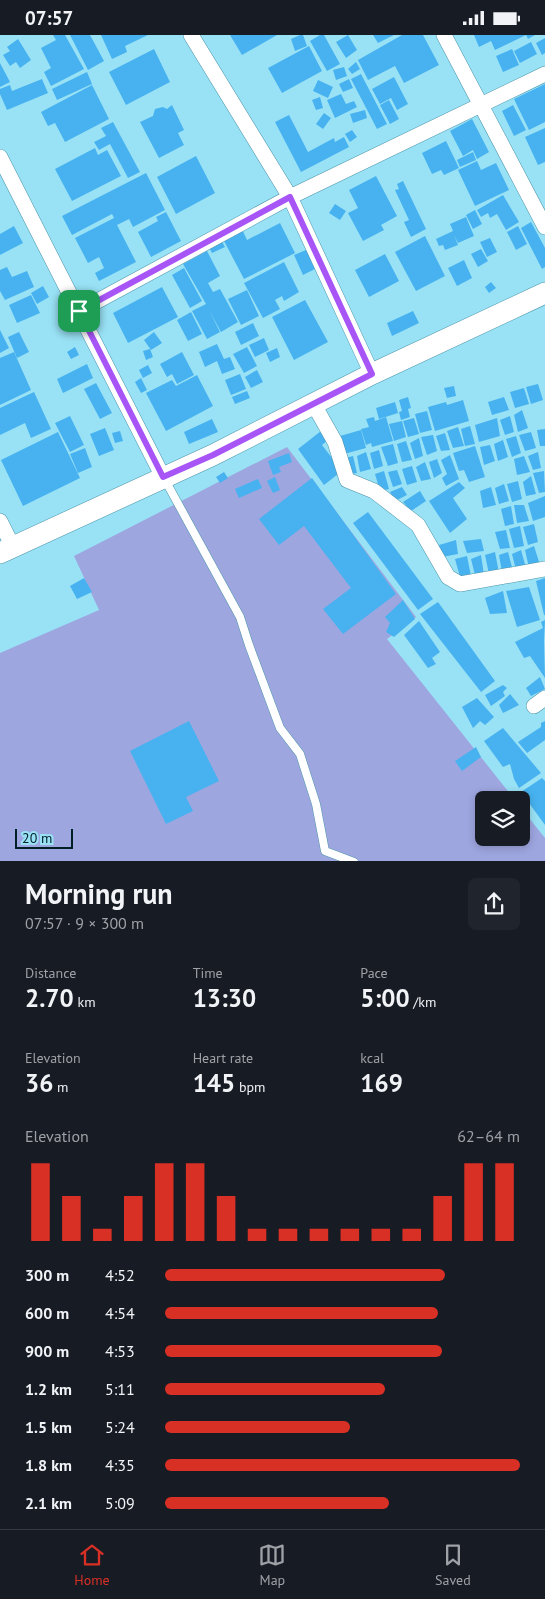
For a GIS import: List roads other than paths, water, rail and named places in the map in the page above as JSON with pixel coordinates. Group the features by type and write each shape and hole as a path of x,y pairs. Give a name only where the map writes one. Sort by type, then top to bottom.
{"main road":[{"path":"7,550 213,455 312,403 545,293"}],"street":[{"path":"191,35 290,197 372,374"},
{"path":"444,35 545,227"},
{"path":"79,311 290,197 545,74"},
{"path":"0,157 163,477"},
{"path":"312,403 335,442 347,480 374,491 418,525 448,577 460,584 545,569"},
{"path":"0,521 7,550"}],"lane":[{"path":"163,477 240,617 280,728 300,754 316,804 325,851 354,861"}]}
